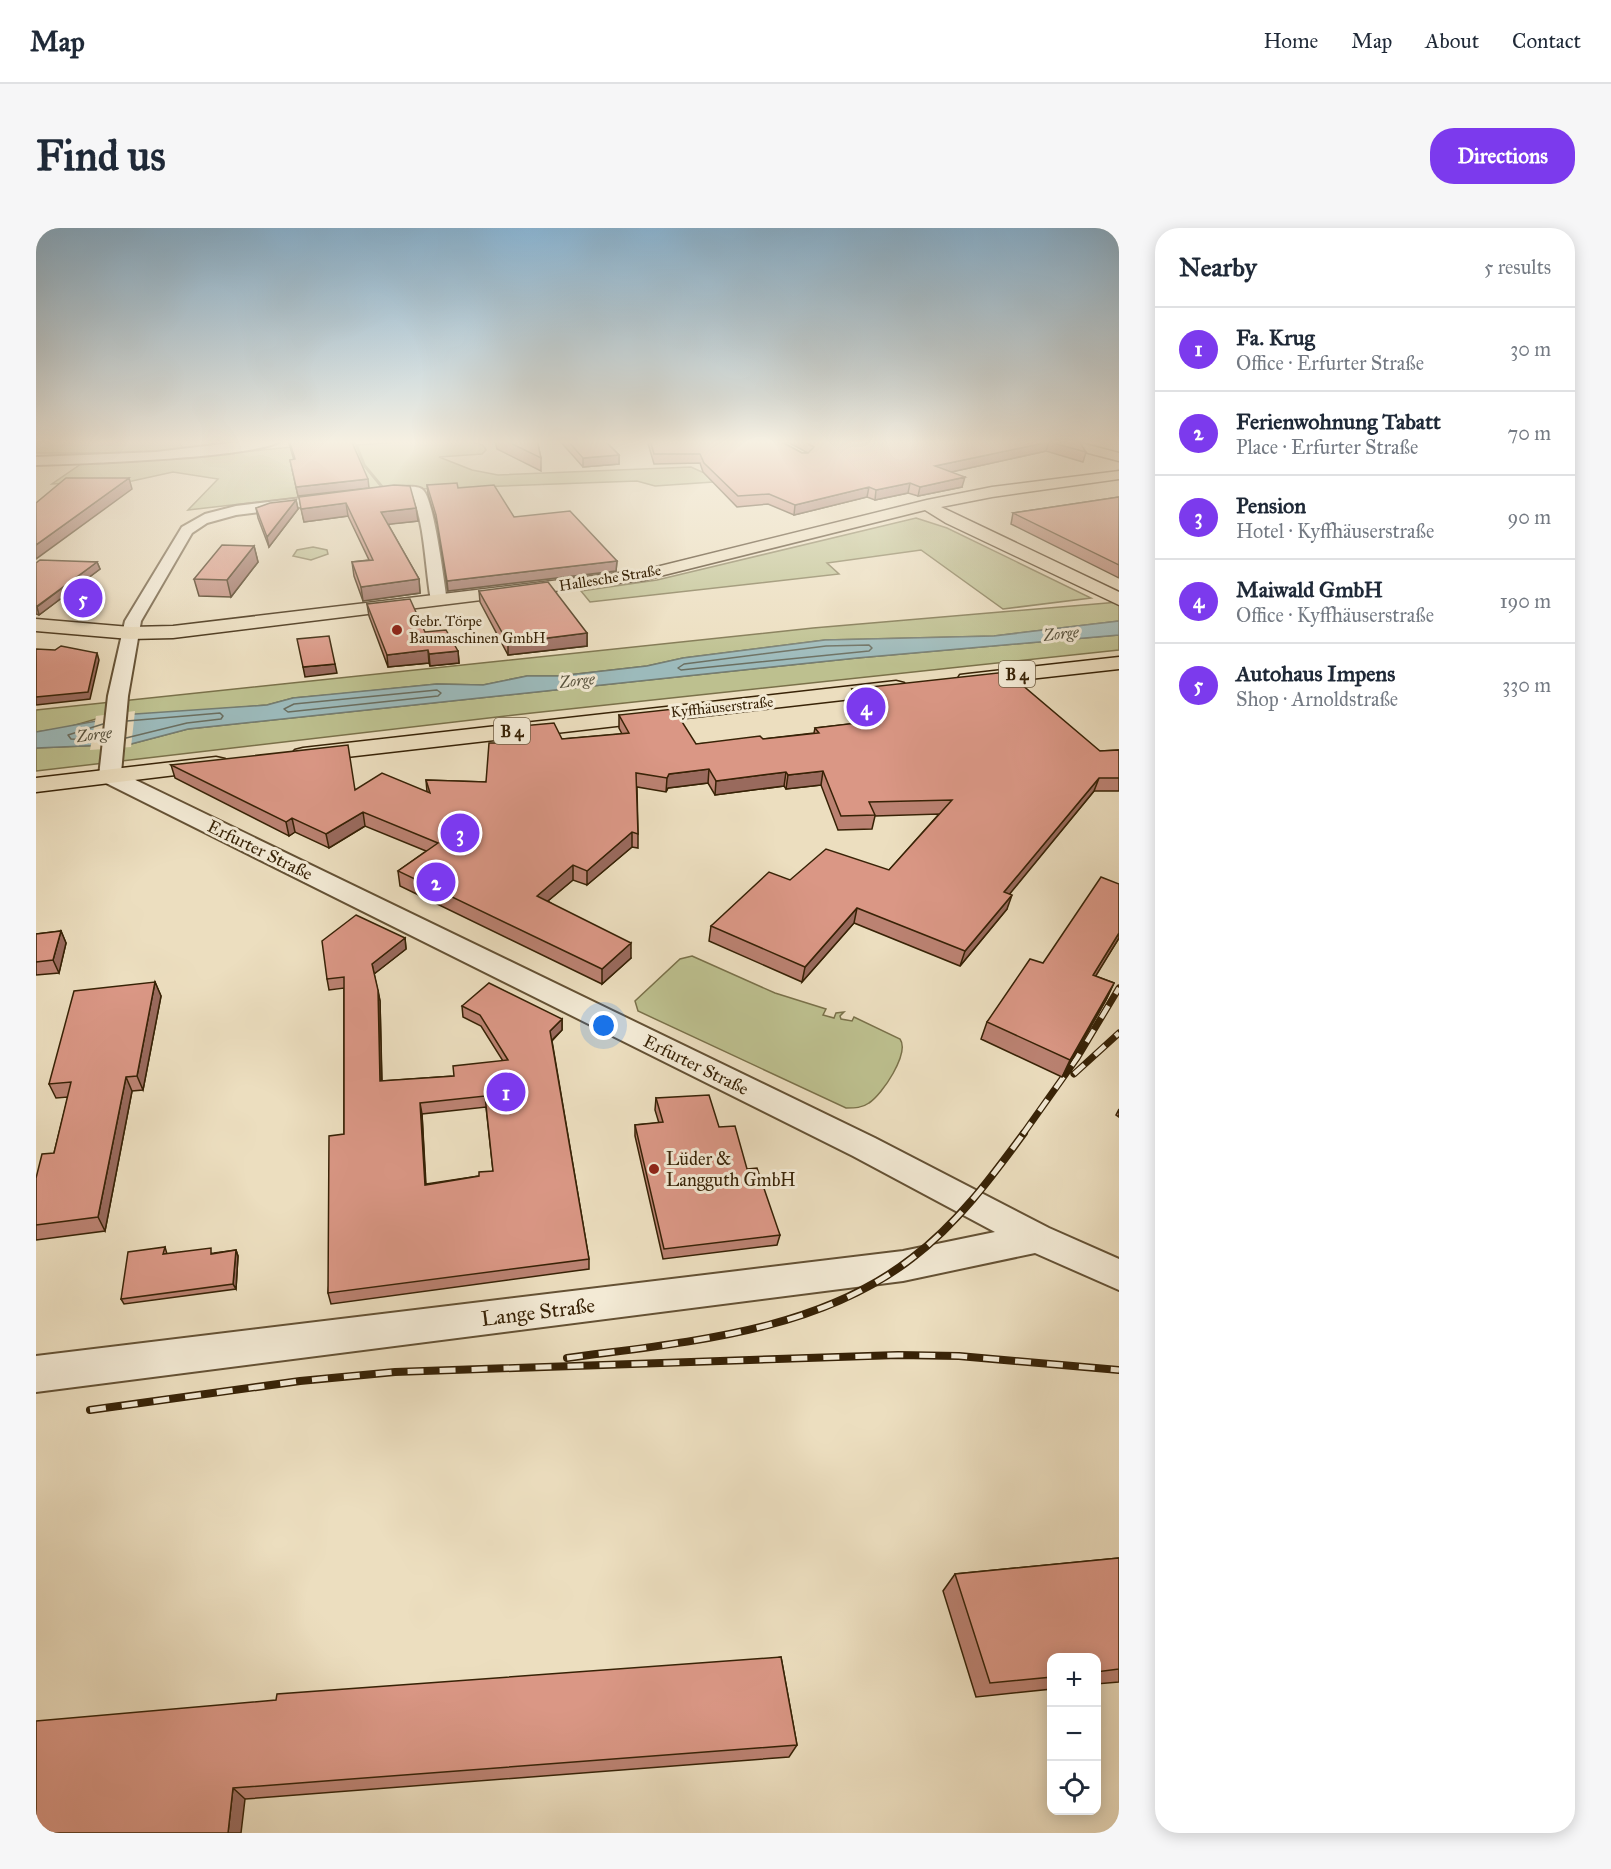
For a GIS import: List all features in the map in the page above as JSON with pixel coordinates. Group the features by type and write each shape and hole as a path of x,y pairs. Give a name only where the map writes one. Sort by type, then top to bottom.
{"main road":[{"name":"Hallesche Straße","path":"36,625 130,633 173,632 644,575 887,515"},
{"path":"942,515 1119,599"},
{"path":"953,515 996,531 1119,588"},
{"path":"981,515 996,531"},
{"name":"B 4","path":"948,682 1119,663"},
{"name":"Kyffhäuserstraße","path":"279,757 915,686"},
{"path":"36,785 110,769 244,761"}],"street":[{"path":"110,769 118,696 130,633 143,600 187,529 201,520 218,515"},
{"path":"428,515 427,530 439,601"},
{"name":"Erfurter Straße","path":"110,769 864,1147 1037,1238 1119,1275"},
{"name":"Lange Straße","path":"36,1374 903,1266 1037,1238"}],"green space":[{"path":"916,518 947,528 1091,598 1003,609 921,550 827,563 839,574 590,602 581,591 657,580"},
{"path":"313,547 327,550 328,554 311,560 293,556 297,550"},
{"path":"1119,602 1119,621 994,636 825,640 683,658 647,666 559,676 527,676 483,685 437,684 293,698 267,705 96,719 65,728 36,732 36,710 813,628"},
{"path":"1119,635 1119,650 532,713 36,771 36,748 131,744 188,729 857,658"},
{"path":"692,956 775,993 826,1009 823,1015 834,1018 836,1013 844,1012 840,1016 841,1019 852,1021 854,1017 900,1039 902,1045 898,1063 881,1092 861,1107 846,1108 638,1011 635,1001 680,959"}],"water":[{"name":"Zorge","path":"1119,621 1119,635 857,658 188,729 131,744 36,748 36,732 135,714 267,705 293,698 437,684 483,685 527,676 559,676 647,666 683,658 825,640 994,636"}],"pier":[{"path":"135,711 131,747 90,750 96,716"}],"building":[{"path":"36,515 78,515 36,545"},
{"path":"259,515 284,515 267,537"},
{"path":"352,515 383,515 419,579 361,587 352,562 373,560"},
{"path":"436,515 513,515 514,517 574,515 617,561 447,581"},
{"path":"1017,515 1119,515 1119,565"},
{"path":"222,545 254,546 227,580 194,579"},
{"path":"40,560 97,562 36,607 36,563"},
{"path":"548,582 587,633 508,643 479,591"},
{"path":"410,599 425,632 446,630 458,651 429,654 428,650 387,655 367,604"},
{"path":"329,636 335,664 303,667 297,639"},
{"path":"61,646 97,653 88,692 36,697 36,649 55,650"},
{"path":"1007,672 1100,751 1119,750 1119,778 1099,778 1004,892 1012,895 965,951 857,908 805,967 711,926 769,872 790,880 826,849 889,870 952,800 869,802 875,815 841,816 823,771 788,775 786,772 716,781 709,769 669,774 667,778 636,773 638,834 632,832 587,871 573,865 537,896 631,943 602,969 398,871 438,843 363,812 326,834 292,818 286,822 171,765 348,745 355,790 382,773 430,793 426,780 486,782 489,743 504,743 499,728 554,723 562,739 629,733 619,715 674,709 696,744 760,736 763,739 819,733 815,728 882,720 852,689"},
{"path":"1101,877 1119,884 1119,933 1093,975 1114,983 1070,1060 987,1022 1030,959 1043,963"},
{"path":"356,915 405,938 372,964 378,990 380,1081 454,1076 453,1066 508,1060 480,1015 462,1006 489,983 562,1019 550,1031 589,1259 328,1293 329,1136 344,1134 344,977 327,979 322,941","holes":["485,1096 493,1171 479,1172 479,1176 425,1185 420,1103"]},
{"path":"61,931 53,960 36,962 36,934"},
{"path":"155,982 137,1076 126,1077 98,1217 36,1225 36,1178 42,1154 54,1153 71,1082 49,1084 74,991"},
{"path":"709,1095 719,1127 735,1126 747,1169 757,1168 780,1235 664,1249 635,1125 663,1122 656,1098"},
{"path":"165,1247 163,1254 211,1248 211,1254 236,1250 233,1284 121,1299 128,1252"},
{"path":"1119,1558 1119,1669 1101,1671 1101,1653 1047,1653 1047,1677 990,1683 955,1574"},
{"path":"781,1657 797,1745 233,1788 228,1833 36,1833 36,1721 276,1700 277,1694"}],"railway":[{"path":"1023,1134 1077,1058 1119,988"},
{"path":"1074,1074 1119,1033"},
{"path":"567,1358 657,1346 747,1330 792,1318 834,1303 874,1283 928,1245 959,1215 1024,1133"},
{"path":"90,1410 300,1381 395,1372 898,1355 959,1356 1119,1370"}],"place":[{"name":"Autohaus Impens","path":"83,598"},
{"name":"Gebr. Törpe Baumaschinen GmbH","path":"397,630"},
{"name":"Maiwald GmbH","path":"866,707"},
{"name":"Pension","path":"460,833"},
{"name":"Ferienwohnung Tabatt","path":"436,882"},
{"name":"Fa. Krug","path":"506,1092"},
{"name":"Lüder & Langguth GmbH","path":"654,1169"}]}
